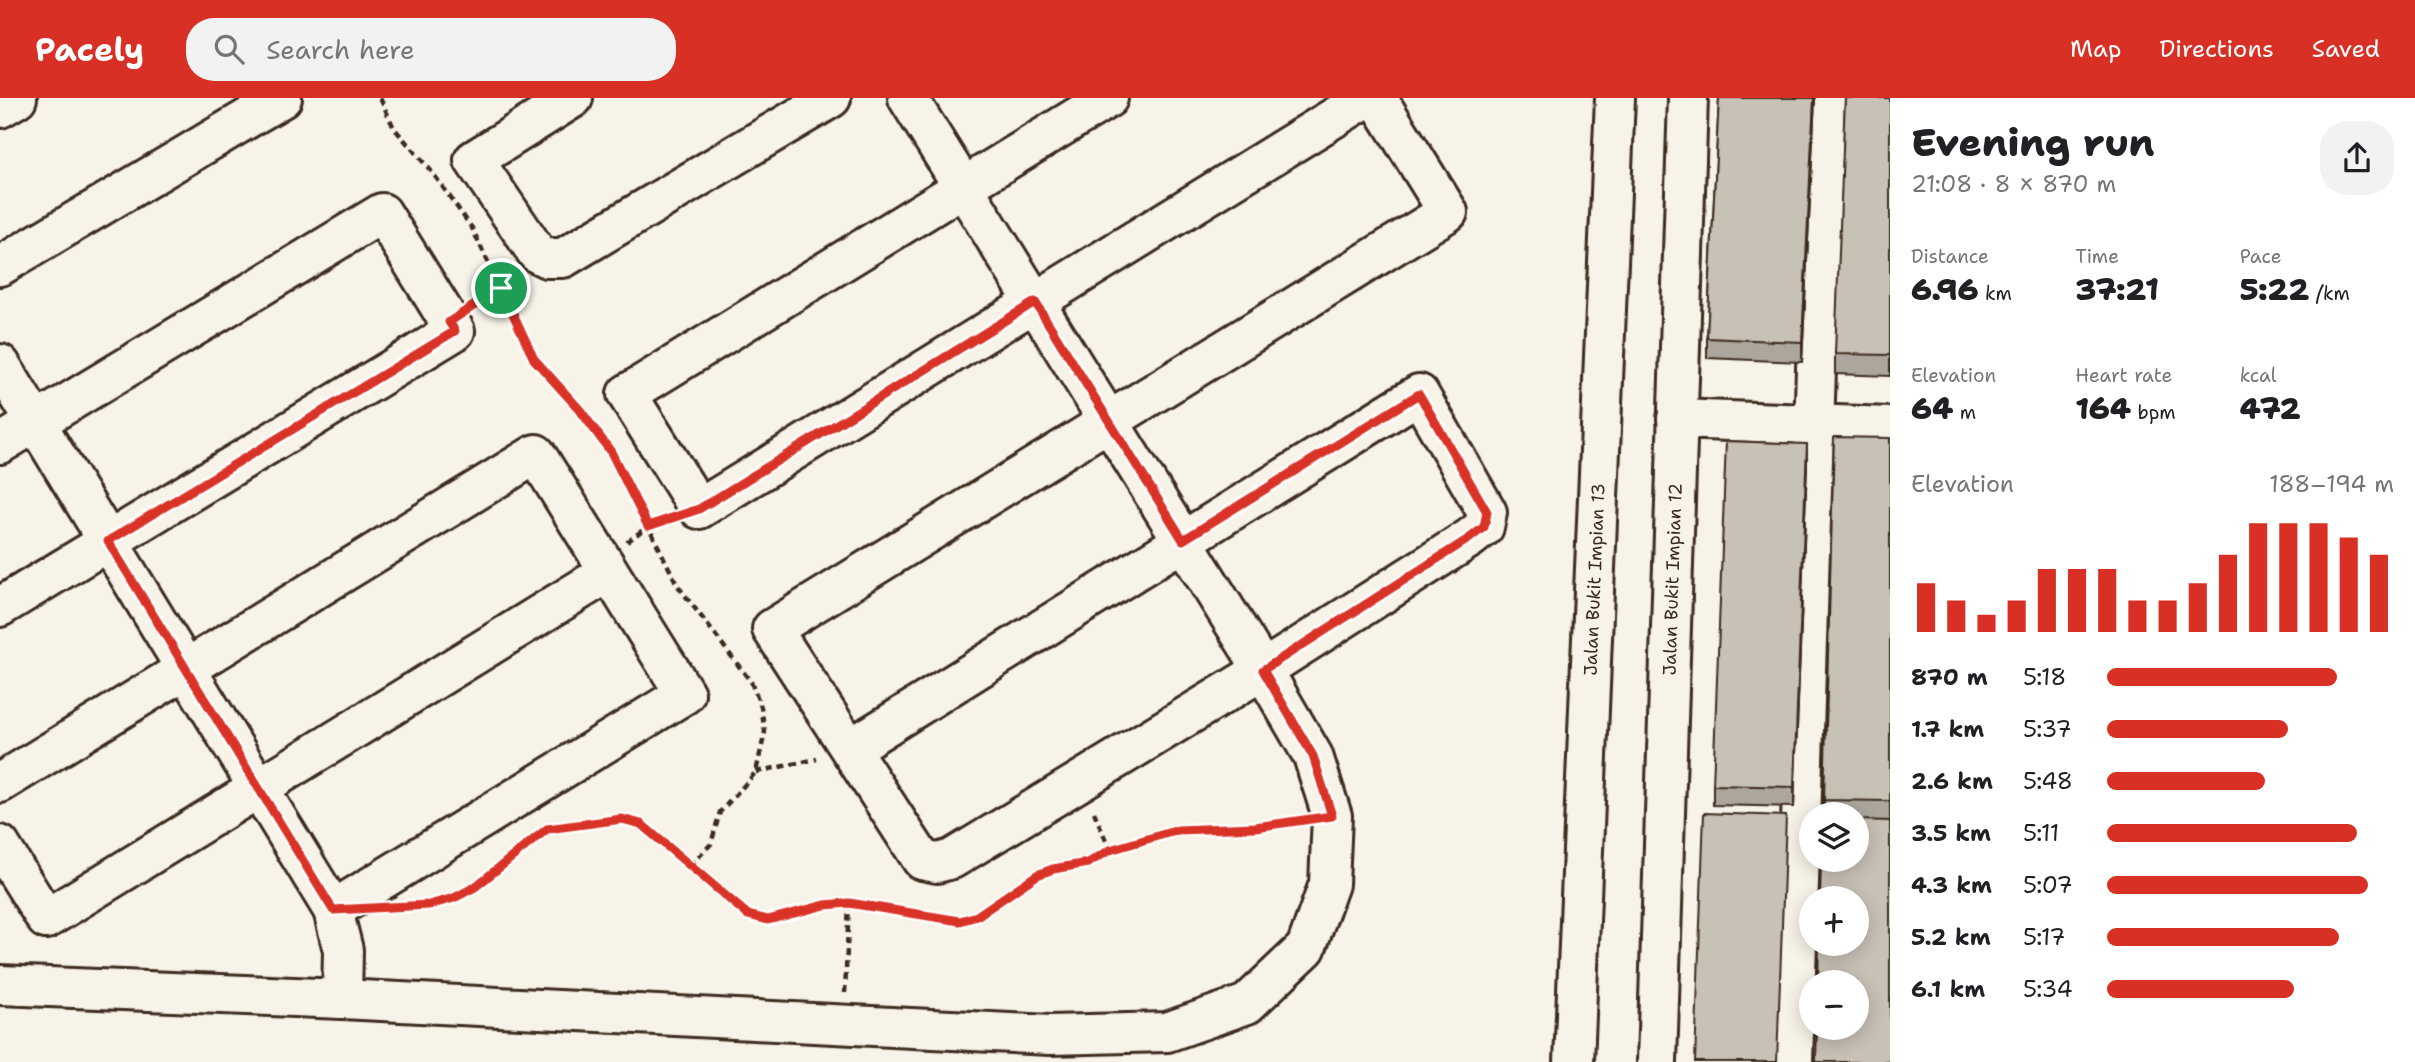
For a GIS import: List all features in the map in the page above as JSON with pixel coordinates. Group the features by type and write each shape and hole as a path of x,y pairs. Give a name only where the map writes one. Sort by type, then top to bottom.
{"street":[{"path":"0,108 17,98"},
{"path":"0,266 282,98"},
{"path":"573,98 474,160 537,253 547,258 563,258 831,98"},
{"path":"0,985 342,999 1050,1035 1167,1032 1247,1004 1306,948 1329,884 1332,816 1313,756 1183,540 908,98"},
{"path":"1108,98 627,394 699,509 1366,98"},
{"path":"851,748 1419,394 1487,512 1484,527 1263,670 952,859 937,863 922,860 772,629 1448,212 1377,98"},
{"name":"Jalan Bukit Impian 13","path":"1574,1062 1615,98"},
{"name":"Jalan Bukit Impian 12","path":"1657,1062 1688,98"},
{"path":"1793,1062 1825,98"},
{"path":"0,444 382,213 452,327 0,607"},
{"path":"0,363 333,910 343,950 342,999"},
{"path":"1677,419 1890,427"},
{"path":"0,783 536,454 685,694 333,910"},
{"path":"0,845 46,919 259,788 606,566"}],"path":[{"path":"380,98 394,128 432,172 472,228 534,359 580,410 611,452 678,586 751,682 761,708 765,732 756,772 720,813 711,844 689,867"},
{"path":"452,327 501,288 563,258"},
{"path":"606,566 648,526 699,509"},
{"path":"756,772 803,764 851,748"},
{"path":"1077,783 1097,817 1110,850"},
{"path":"402,906 429,905 454,898 475,887 547,829 622,819 641,824 748,915 768,920 825,905 849,903 960,921 977,916 1037,875 1053,869 1088,863 1110,850 1178,830 1255,827 1332,816"},
{"path":"844,1024 849,903"}],"building":[{"path":"1719,98 1814,98 1802,342 1707,338"},
{"path":"1845,98 1890,98 1890,355 1835,354"},
{"path":"1834,437 1890,438 1890,801 1824,800"},
{"path":"1726,441 1807,444 1794,787 1713,785"},
{"path":"1704,813 1786,816 1777,1062 1695,1062"},
{"path":"1869,820 1890,821 1890,1062 1816,1062 1817,1040 1869,1040 1869,970 1818,970 1819,956 1869,956 1869,886 1820,886 1821,872 1869,872"}],"route":[{"path":"501,288 534,359 580,410 611,452 648,526 699,509 1035,302 1183,540 1419,394 1487,512 1484,527 1263,670 1313,756 1332,816 1255,827 1178,830 1110,850 1088,863 1053,869 1037,875 977,916 960,921 849,903 825,905 768,920 748,915 641,824 622,819 547,829 475,887 454,898 429,905 333,910 108,541 455,331 449,322 501,288"}]}
